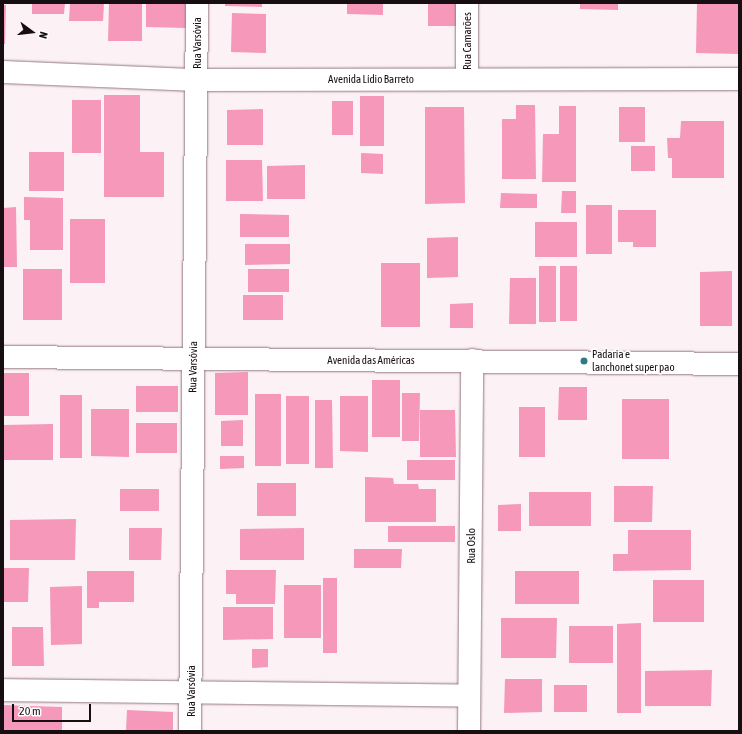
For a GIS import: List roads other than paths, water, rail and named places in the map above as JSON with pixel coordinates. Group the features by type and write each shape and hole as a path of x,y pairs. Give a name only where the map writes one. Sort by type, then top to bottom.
{"street":[{"name":"Rua Varsóvia","path":"190,731 197,3"},
{"name":"Rua Camarões","path":"467,3 467,79"},
{"name":"Avenida Lídio Barreto","path":"3,72 197,80 739,79"},
{"name":"Avenida das Américas","path":"3,357 472,360 739,364"},
{"name":"Rua Oslo","path":"469,731 472,360"},
{"path":"3,690 470,696"}],"place":[{"name":"Padaria e lanchonet super pao","path":"584,361"}]}
